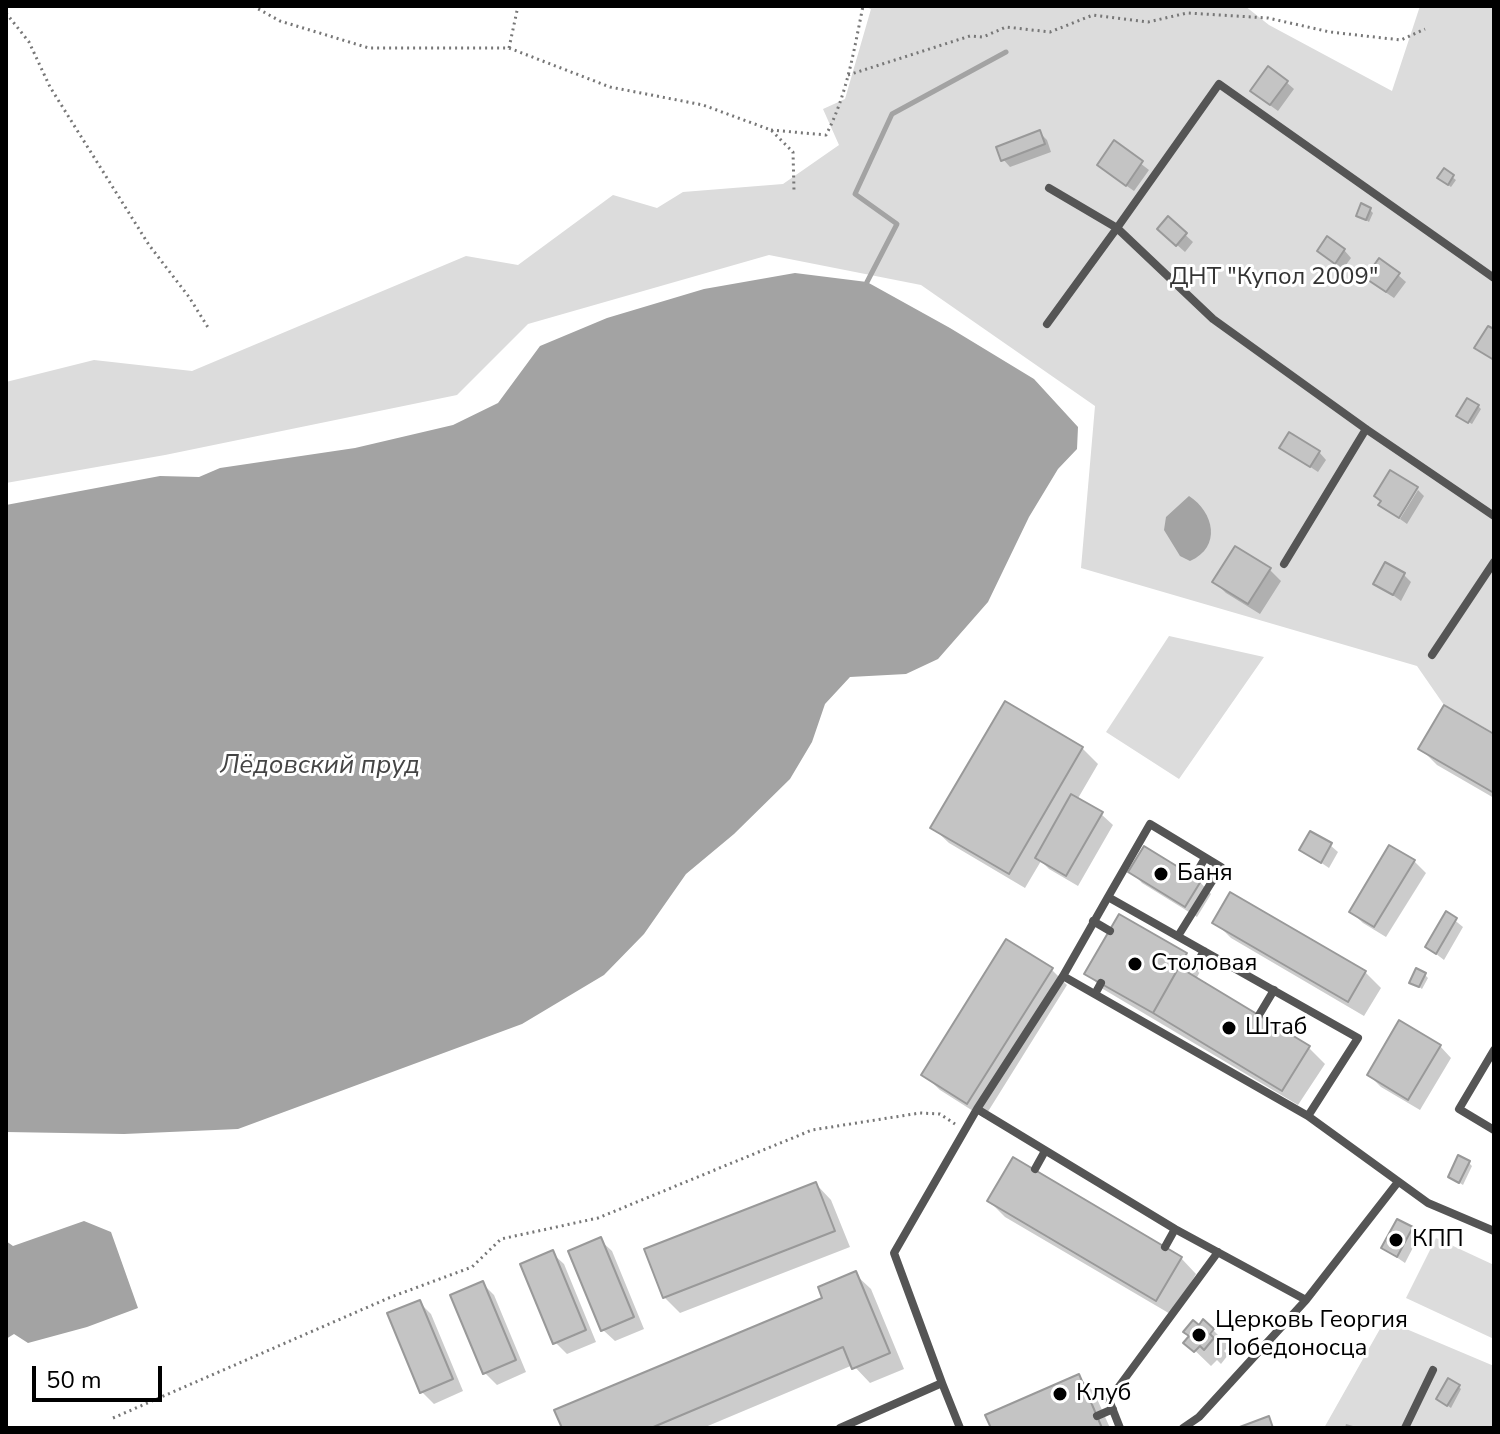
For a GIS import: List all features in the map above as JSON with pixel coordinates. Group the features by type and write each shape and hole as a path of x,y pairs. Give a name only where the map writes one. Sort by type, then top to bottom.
{"lane":[{"path":"1047,324 1219,84 1494,278"},
{"path":"1049,188 1117,228 1213,319 1494,516"},
{"path":"1284,564 1366,429"},
{"path":"1432,655 1494,562"},
{"path":"960,1428 894,1253 977,1109 1063,976 1138,850 1150,824 1221,867 1178,936"},
{"path":"1194,877 1205,858"},
{"path":"1108,897 1358,1038 1308,1116"},
{"path":"1093,921 1110,931"},
{"path":"1182,961 1194,968 1204,951"},
{"path":"1063,976 1308,1116 1428,1203 1494,1231"},
{"path":"1095,994 1101,983"},
{"path":"1259,1015 1274,990"},
{"path":"1494,1050 1459,1109 1494,1130"},
{"path":"977,1109 1175,1229 1306,1300"},
{"path":"1035,1169 1045,1151"},
{"path":"1183,1428 1199,1417 1306,1300 1398,1182"},
{"path":"1165,1247 1175,1229"},
{"path":"1120,1428 1109,1400 1218,1252"},
{"path":"1405,1428 1433,1370"},
{"path":"840,1428 942,1383"},
{"path":"1097,1416 1113,1409"},
{"path":"1199,1417 1203,1428"}],"path":[{"path":"253,6 280,21 369,48 509,48 610,87 703,105 771,130 826,135 837,113 848,75 863,6"},
{"path":"509,48 518,6"},
{"path":"6,13 29,42 50,87 149,245 209,329"},
{"path":"848,75 970,36 983,37 1006,27 1050,32 1093,15 1148,22 1187,13 1268,18 1330,32 1401,40 1425,29"},
{"path":"771,130 793,152 794,191"},
{"path":"113,1418 391,1297 472,1267 501,1239 598,1218 812,1130 920,1113 940,1114 964,1131"}],"green space":[{"name":"ДНТ \"Купол 2009\"","path":"863,6 1245,6 1269,25 1392,91 1420,6 1494,6 1494,733 1444,705 1417,666 1081,568 1095,406 921,285 769,255 528,324 457,395 165,455 6,483 6,382 94,360 192,371 466,256 518,265 613,195 657,208 683,192 783,184 839,145 823,109 845,99 871,9"},
{"path":"1169,636 1264,657 1179,779 1106,732"},
{"path":"1436,1238 1494,1265 1494,1339 1406,1298"},
{"path":"1385,1320 1494,1366 1494,1428 1324,1428"}],"water":[{"name":"Лёдовский пруд","path":"795,273 867,282 1034,379 1078,427 1077,449 1058,469 1029,517 988,602 938,659 906,674 850,677 825,704 812,742 790,779 734,834 686,874 644,934 604,975 522,1024 238,1129 124,1134 6,1132 6,505 160,476 199,477 220,468 355,448 453,425 498,403 540,346 607,318 704,289"},
{"path":"1189,496 1204,511 1211,529 1207,547 1190,561 1180,556 1164,530 1166,517"},
{"path":"84,1221 111,1232 138,1308 87,1327 28,1343 14,1334 6,1339 6,1241 13,1246"}],"building":[{"path":"1268,66 1288,81 1270,105 1250,91"},
{"path":"1040,130 1045,144 1001,161 996,147"},
{"path":"1114,140 1143,161 1126,186 1097,165"},
{"path":"1444,168 1454,175 1448,185 1437,178"},
{"path":"1361,203 1371,208 1366,220 1356,216"},
{"path":"1168,216 1187,233 1176,246 1157,229"},
{"path":"1327,236 1345,249 1335,264 1317,251"},
{"path":"1379,258 1400,273 1386,292 1365,278"},
{"path":"1488,326 1494,329 1494,360 1474,348"},
{"path":"1467,398 1479,405 1468,423 1456,416"},
{"path":"1289,432 1320,451 1310,467 1279,448"},
{"path":"1390,470 1418,487 1399,518 1378,505 1381,501 1374,496"},
{"path":"1235,546 1271,568 1248,604 1212,582"},
{"path":"1385,562 1405,573 1393,595 1373,584"},
{"path":"1005,701 1083,747 1009,874 930,828"},
{"path":"1444,705 1494,734 1494,793 1418,749"},
{"path":"1071,794 1103,812 1066,876 1035,858"},
{"path":"1310,831 1332,843 1321,863 1299,850"},
{"path":"1389,845 1415,860 1374,927 1349,912"},
{"name":"Баня","path":"1144,846 1201,881 1185,907 1128,872"},
{"path":"1230,892 1366,971 1348,1002 1212,923"},
{"path":"1446,911 1457,918 1436,954 1425,947"},
{"name":"Столовая","path":"1119,914 1187,953 1153,1013 1084,974"},
{"path":"1006,939 1053,968 967,1104 921,1075"},
{"name":"Штаб","path":"1179,967 1310,1046 1282,1091 1153,1013"},
{"path":"1416,968 1426,973 1419,987 1409,983"},
{"path":"1399,1020 1441,1045 1408,1100 1367,1075"},
{"path":"1458,1155 1470,1161 1459,1183 1448,1177"},
{"path":"1013,1157 1182,1257 1156,1301 987,1201"},
{"path":"816,1182 835,1231 663,1298 644,1249"},
{"name":"КПП","path":"1397,1219 1413,1227 1397,1257 1381,1248"},
{"path":"601,1237 634,1317 601,1331 568,1251"},
{"path":"553,1250 586,1330 553,1344 520,1264"},
{"path":"856,1271 890,1353 852,1369 843,1347 651,1428 562,1428 554,1410 822,1298 818,1287"},
{"path":"483,1281 516,1360 483,1374 450,1295"},
{"path":"420,1300 453,1379 420,1393 387,1313"},
{"name":"Церковь Георгия Победоносца","path":"1203,1319 1214,1329 1210,1334 1214,1338 1204,1350 1200,1346 1194,1352 1183,1343 1189,1336 1183,1332 1193,1320 1199,1325"},
{"name":"Клуб","path":"1079,1374 1102,1428 991,1428 985,1415"},
{"path":"1448,1378 1460,1385 1447,1406 1436,1399"},
{"path":"1269,1416 1273,1428 1237,1428"}],"waterway":[{"path":"867,282 897,224 855,194 892,114 1006,52"}],"place":[{"name":"Баня","path":"1161,874"},
{"name":"Столовая","path":"1135,964"},
{"name":"Штаб","path":"1229,1028"},
{"name":"КПП","path":"1396,1240"},
{"name":"Церковь Георгия Победоносца","path":"1199,1335"},
{"name":"Клуб","path":"1060,1394"}]}
